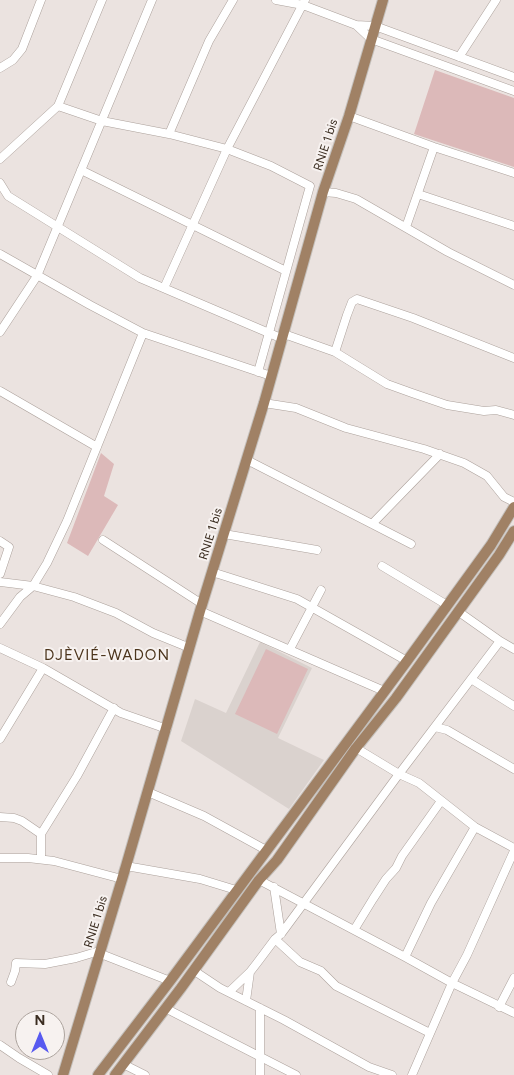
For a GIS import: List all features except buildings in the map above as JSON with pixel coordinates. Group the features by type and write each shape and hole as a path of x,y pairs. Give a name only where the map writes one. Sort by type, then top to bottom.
{"main road":[{"name":"RNIE 1 bis","path":"63,1075 167,729 201,608 264,403 323,192 383,0"},
{"path":"98,1075 407,661 491,545 514,506"},
{"path":"115,1075 259,880 277,860 356,748 396,698 459,612 514,531"}],"street":[{"path":"0,68 12,60 22,49 41,0"},
{"path":"0,159 58,106 102,0"},
{"path":"0,332 38,276 152,0"},
{"path":"168,134 209,42 233,0"},
{"path":"276,0 304,3 356,25 375,26 514,77"},
{"path":"458,57 496,0"},
{"path":"164,288 227,149 304,3"},
{"path":"356,25 371,39 514,91"},
{"path":"58,106 102,120 227,149 271,166 310,186 258,372"},
{"path":"348,116 514,173"},
{"path":"406,227 434,147"},
{"path":"82,170 286,270"},
{"path":"0,183 8,196 140,278 269,333 335,352 387,384 447,405 484,411 496,410 514,414"},
{"path":"323,192 336,193 356,200 448,252 514,285"},
{"path":"418,194 514,226"},
{"path":"0,254 143,333 271,376"},
{"path":"335,352 352,302 357,299 413,318 514,358"},
{"path":"0,624 20,597 33,586 47,563 98,447 143,333"},
{"path":"0,391 98,447"},
{"path":"264,403 296,408 346,428 440,454 464,463 487,476 504,497 514,502"},
{"path":"372,524 440,454"},
{"path":"247,460 411,544"},
{"path":"224,534 317,550"},
{"path":"103,540 201,608 384,692"},
{"path":"0,541 9,547 0,574"},
{"path":"382,566 447,605"},
{"path":"212,572 297,599 407,661"},
{"path":"0,582 33,586 74,597 116,613 153,633 190,648"},
{"path":"290,650 321,590"},
{"path":"459,612 514,649"},
{"path":"229,992 250,972 278,936 500,641"},
{"path":"0,648 43,668 114,708 167,729"},
{"path":"0,738 43,668"},
{"path":"471,679 514,706"},
{"path":"40,859 42,834 77,776 114,708"},
{"path":"442,718 447,730"},
{"path":"435,726 447,730 514,770"},
{"path":"356,748 399,774 418,783 475,826 514,850 412,1075"},
{"path":"148,792 204,816 266,850"},
{"path":"354,930 382,885 396,868 402,856 441,801"},
{"path":"0,817 14,818 22,821 42,834"},
{"path":"405,957 431,904 475,826"},
{"path":"0,858 28,858 54,861 122,879"},
{"path":"126,866 208,881 236,890"},
{"path":"259,880 452,984 514,1013"},
{"path":"274,887 278,936 300,962 321,971 336,986 430,1034"},
{"path":"11,982 16,963 45,964 96,952 170,981"},
{"path":"193,970 229,992 370,1067 392,1075"},
{"path":"246,1001 250,972"},
{"path":"500,1007 514,978"},
{"path":"165,1008 296,1075"},
{"path":"260,1008 260,1075"},
{"path":"0,1045 48,1075"},
{"path":"123,1064 145,1075"}],"shaded area":[{"path":"435,70 514,98 514,167 414,134"},
{"path":"101,453 114,464 104,496 118,505 88,556 67,543"},
{"path":"260,642 312,668 278,738 324,760 289,809 181,741 195,699 226,713"},
{"path":"266,649 308,669 277,734 235,714"}],"district":[{"name":"DJÈVIÉ-WADON","path":"107,656"}]}
